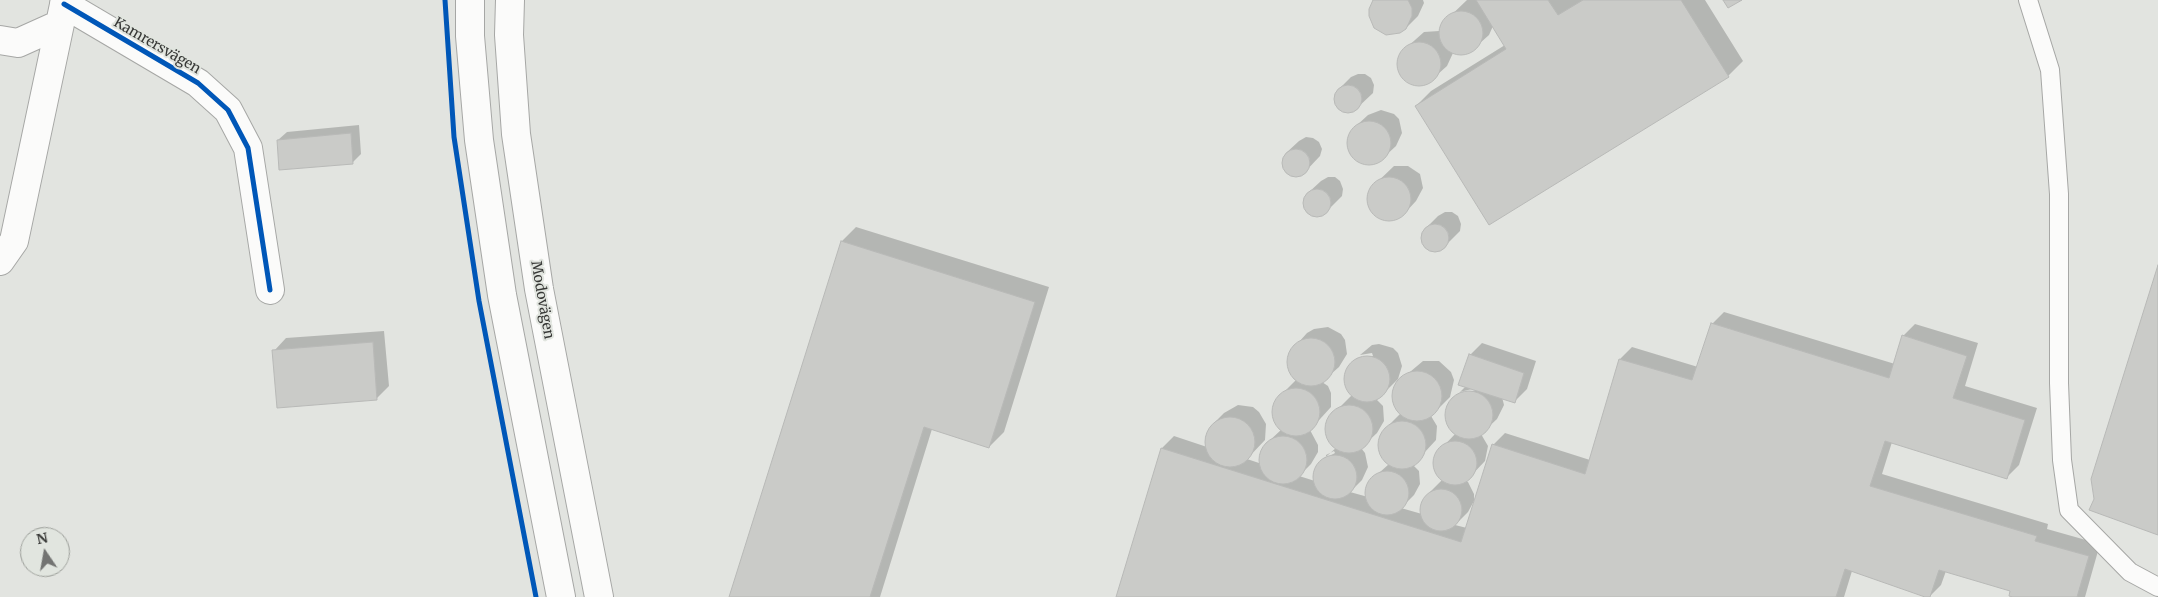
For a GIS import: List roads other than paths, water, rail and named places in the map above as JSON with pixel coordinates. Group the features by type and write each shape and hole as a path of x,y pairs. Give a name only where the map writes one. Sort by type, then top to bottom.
{"main road":[{"path":"470,0 470,36 480,140 502,296 561,597"},
{"name":"Modovägen","path":"510,0 509,35 516,134 539,289 600,597"},
{"path":"0,40 18,43 62,10"},
{"path":"0,261 14,241 62,10"},
{"name":"Kamrersvägen","path":"62,10 198,83 228,110 248,148 270,290"}],"lane":[{"path":"2028,0 2050,70 2059,194 2059,383 2062,460 2069,510 2130,572 2158,587"}]}
